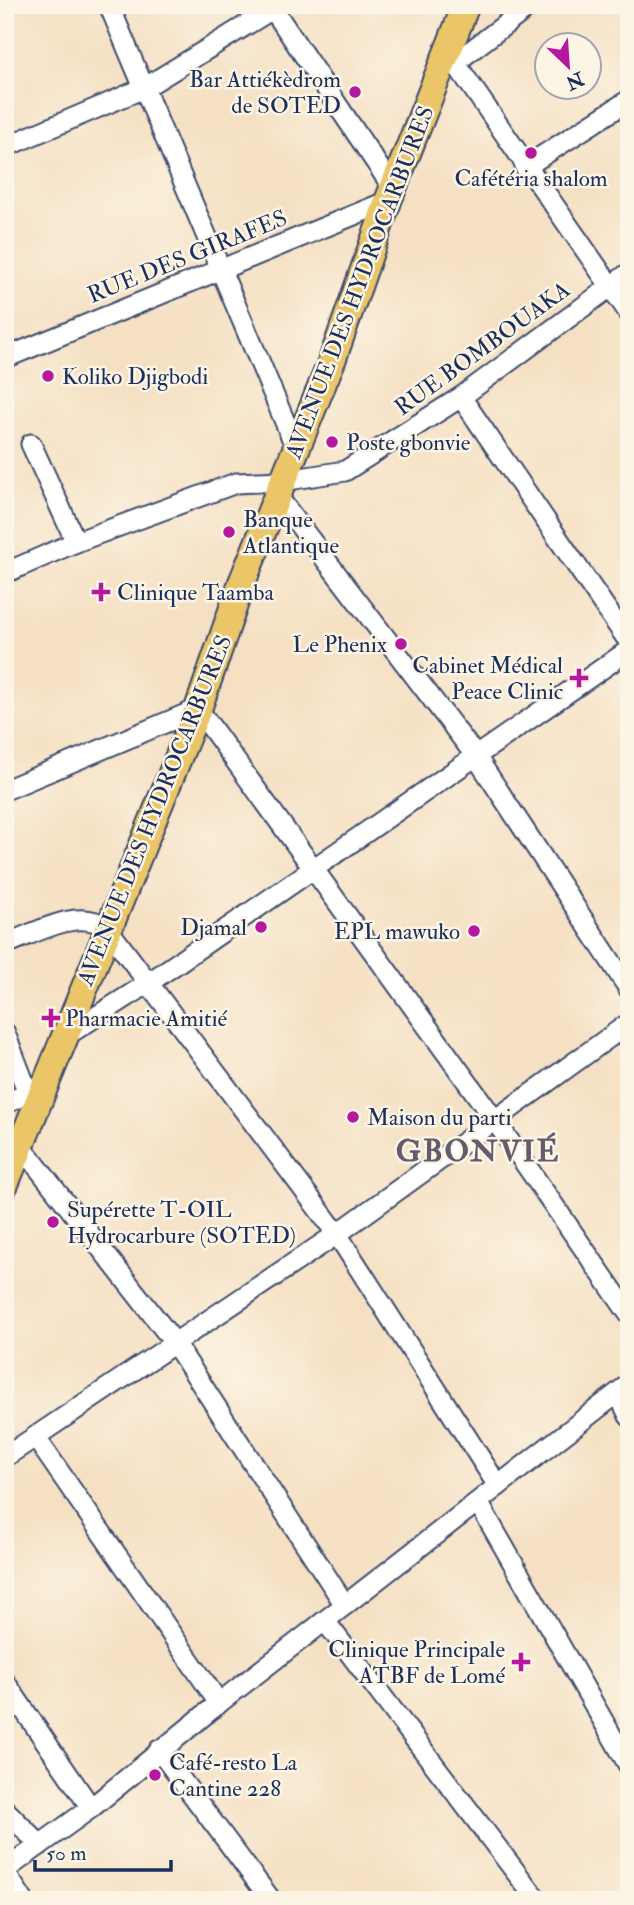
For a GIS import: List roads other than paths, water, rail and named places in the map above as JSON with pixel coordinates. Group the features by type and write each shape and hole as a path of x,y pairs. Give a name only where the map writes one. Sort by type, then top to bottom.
{"main road":[{"name":"AVENUE DES HYDROCARBURES","path":"5,1184 21,1146 35,1093 63,1037 198,709 241,585 333,358 391,194 452,57 466,5"}],"street":[{"path":"109,5 296,448"},
{"path":"531,5 452,57 525,167 629,313"},
{"path":"5,147 144,88 276,7 391,194"},
{"path":"525,167 629,100"},
{"name":"RUE DES GIRAFES","path":"5,358 220,269 391,194"},
{"name":"RUE BOMBOUAKA","path":"5,573 76,542 236,483 280,489 345,471 461,397 629,273"},
{"path":"461,397 629,642"},
{"path":"31,444 76,542"},
{"path":"280,489 475,755 629,989"},
{"path":"63,1037 147,984 629,650"},
{"path":"5,790 198,709 494,1119 629,1314"},
{"path":"5,944 75,919 93,919 107,928 337,1234 498,1486"},
{"path":"5,1457 337,1234 629,1023"},
{"path":"5,1033 35,1093 5,1104"},
{"path":"21,1146 174,1342 345,1605"},
{"path":"23,1900 5,1871 91,1808 159,1750 623,1389 629,1416"},
{"path":"36,1438 219,1703"},
{"path":"478,1502 629,1766"},
{"path":"325,1621 537,1900"},
{"path":"5,1682 91,1808"},
{"path":"159,1750 271,1900"},
{"path":"5,1810 40,1845"}],"place":[{"name":"Bar Attiékèdrom de SOTED","path":"355,92"},
{"name":"Cafétéria shalom","path":"531,153"},
{"name":"Koliko Djigbodi","path":"48,376"},
{"name":"Poste gbonvie","path":"332,442"},
{"name":"Banque Atlantique","path":"229,532"},
{"name":"Clinique Taamba","path":"101,592"},
{"name":"Le Phenix","path":"401,644"},
{"name":"Cabinet Médical Peace Clinic","path":"579,678"},
{"name":"Djamal","path":"261,927"},
{"name":"EPL mawuko","path":"474,931"},
{"name":"Pharmacie Amitié","path":"51,1018"},
{"name":"Maison du parti","path":"353,1117"},
{"name":"Supérette T-OIL Hydrocarbure (SOTED)","path":"53,1222"},
{"name":"Clinique Principale ATBF de Lomé","path":"521,1662"},
{"name":"Café-resto La Cantine 228","path":"155,1775"}],"district":[{"name":"GBONVIÉ","path":"478,1151"}]}
